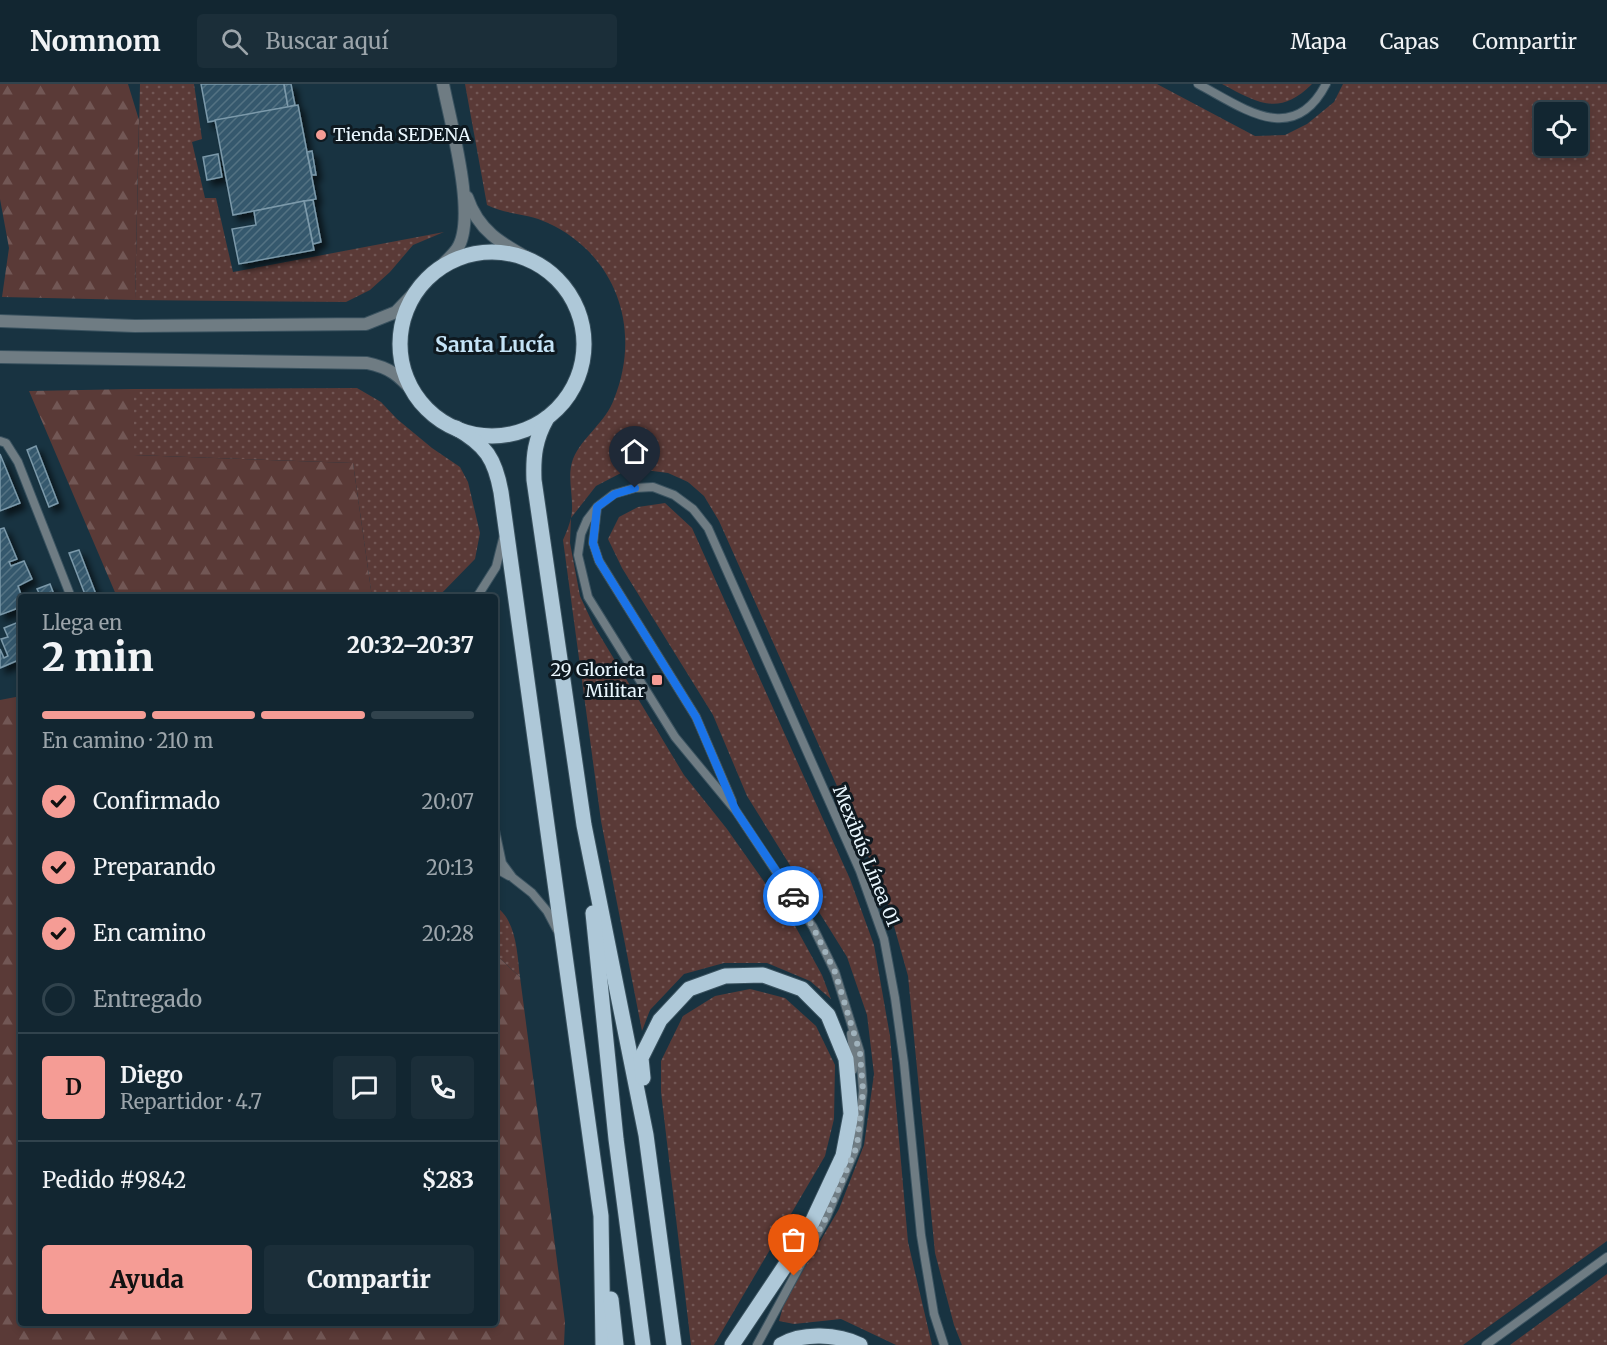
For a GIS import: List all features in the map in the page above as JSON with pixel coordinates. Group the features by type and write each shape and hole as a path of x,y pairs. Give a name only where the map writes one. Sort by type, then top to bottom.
{"main road":[{"path":"616,1345 601,1216 497,471 491,458 474,439 433,414 415,393 404,368 400,340 406,313 418,289 438,269 462,256 491,252 514,254 535,262 560,281 582,322 584,352 576,382 568,396 547,418 540,431 535,444 534,480 584,825 616,1139 643,1345"},
{"path":"456,428 486,436 502,435 526,430 547,418"},
{"path":"584,825 646,1135 674,1345"},
{"path":"646,1135 641,1058 660,1020 689,989 725,976 763,975 802,989 828,1015 846,1059 851,1114 843,1156 807,1233 732,1345"},
{"path":"601,1216 603,1345"},
{"path":"781,1345 789,1340 816,1336 848,1339 860,1345"}],"street":[{"path":"438,269 458,248 463,232 465,208 444,84"},
{"path":"462,182 475,217 485,229 508,247 535,262"},
{"path":"0,321 135,326 366,324 396,312 418,289"},
{"path":"0,357 367,363 383,366 397,374 415,393"}],"lane":[{"path":"1198,84 1255,114 1282,120 1304,111 1321,93 1326,84"},
{"path":"0,441 6,443 18,462 70,594"},
{"name":"Mexibús Línea 01","path":"757,1345 827,1216 857,1146 862,1081 860,1053 835,972 813,927 736,811 704,769 675,737 588,597 578,555 581,534 587,519 597,507 615,494 635,488 653,487 675,495 693,509 708,528 860,871 884,939 896,998 921,1235 934,1314 944,1345"},
{"name":"Mexibús Línea 01","path":"597,507 593,543 599,561 696,717 736,811"},
{"path":"478,594 496,567 503,544 505,517"},
{"path":"498,844 502,863 513,878"},
{"path":"498,870 532,893 547,911 557,929 566,963"},
{"name":"Mexibús Línea 01","path":"848,1009 854,1058 851,1114"},
{"path":"1486,1345 1607,1257"}],"green space":[{"path":"0,84 128,84 139,120 135,300 2,297 9,248 0,199"},
{"path":"140,84 194,84 202,139 192,142 205,198 216,198 233,272 444,232 413,245 390,272 370,290 346,302 135,300"},
{"path":"465,84 1157,84 1255,136 1285,135 1307,124 1334,102 1343,84 1607,84 1607,1241 1463,1345 962,1345 954,1325 935,1253 908,976 885,894 719,521 704,496 688,482 668,473 645,470 623,472 596,486 571,518 571,466 577,451 600,422 614,399 622,373 625,347 624,321 607,275 591,254 572,237 548,223 533,217 502,211 487,205"},
{"path":"1222,84 1312,84 1289,101 1268,104 1247,97"},
{"path":"357,388 381,402 397,419 432,448 460,467 468,482 480,533 475,559 441,594 372,594 353,463 134,455 134,389"},
{"path":"134,389 134,455 353,463 372,594 116,594 29,391"},
{"path":"665,503 692,528 850,879 874,945 890,1036 908,1242 932,1345 896,1345 841,1319 794,1324 779,1321 784,1303 839,1209 864,1145 874,1074 867,1015 847,957 747,796 713,715 622,568 608,539 619,517 638,507"},
{"path":"571,518 570,543 580,596 593,624 684,775 727,829 794,924 822,975 831,999 810,981 767,963 724,963 684,974 650,1010 642,1031 601,821 563,540"},
{"path":"18,697 18,1326 498,1326 498,957 520,977 565,1322 564,1345 0,1345 0,700"},
{"path":"498,909 508,920 515,938 520,977 498,957"},
{"path":"750,989 785,998 816,1026 835,1065 834,1119 825,1156 714,1345 691,1345 661,1092 661,1061 683,1016 715,996"},
{"path":"1607,1274 1607,1345 1510,1345"}],"building":[{"path":"201,84 284,84 288,107 208,122"},
{"path":"284,84 291,84 295,105 288,107"},
{"path":"298,105 316,199 233,215 215,120"},
{"path":"312,151 316,175 312,175 307,152"},
{"path":"218,154 222,177 207,180 203,157"},
{"path":"313,200 321,242 313,244 304,201"},
{"path":"304,201 314,250 239,264 232,229 256,225 254,211"},
{"path":"36,446 58,503 49,507 27,450"},
{"path":"0,454 20,503 0,511"},
{"path":"4,528 17,559 9,562 11,566 24,561 32,579 18,586 21,594 18,594 18,608 0,615 0,529"},
{"path":"79,550 96,594 85,594 69,553"},
{"path":"50,584 54,594 40,594 37,589"},
{"path":"18,622 18,660 0,668 0,649 4,658 8,656 1,639 8,637 4,628"}],"way so far":[{"path":"793,896 813,927 835,972 860,1053 863,1091 857,1146 827,1216 794,1276"}],"place":[{"name":"Tienda SEDENA","path":"321,135"},
{"name":"29 Glorieta Militar","path":"657,680"}],"district":[{"name":"Santa Lucía","path":"495,345"}],"route":[{"path":"635,488 615,494 597,507 593,543 599,561 696,717 736,811 793,896"}]}
